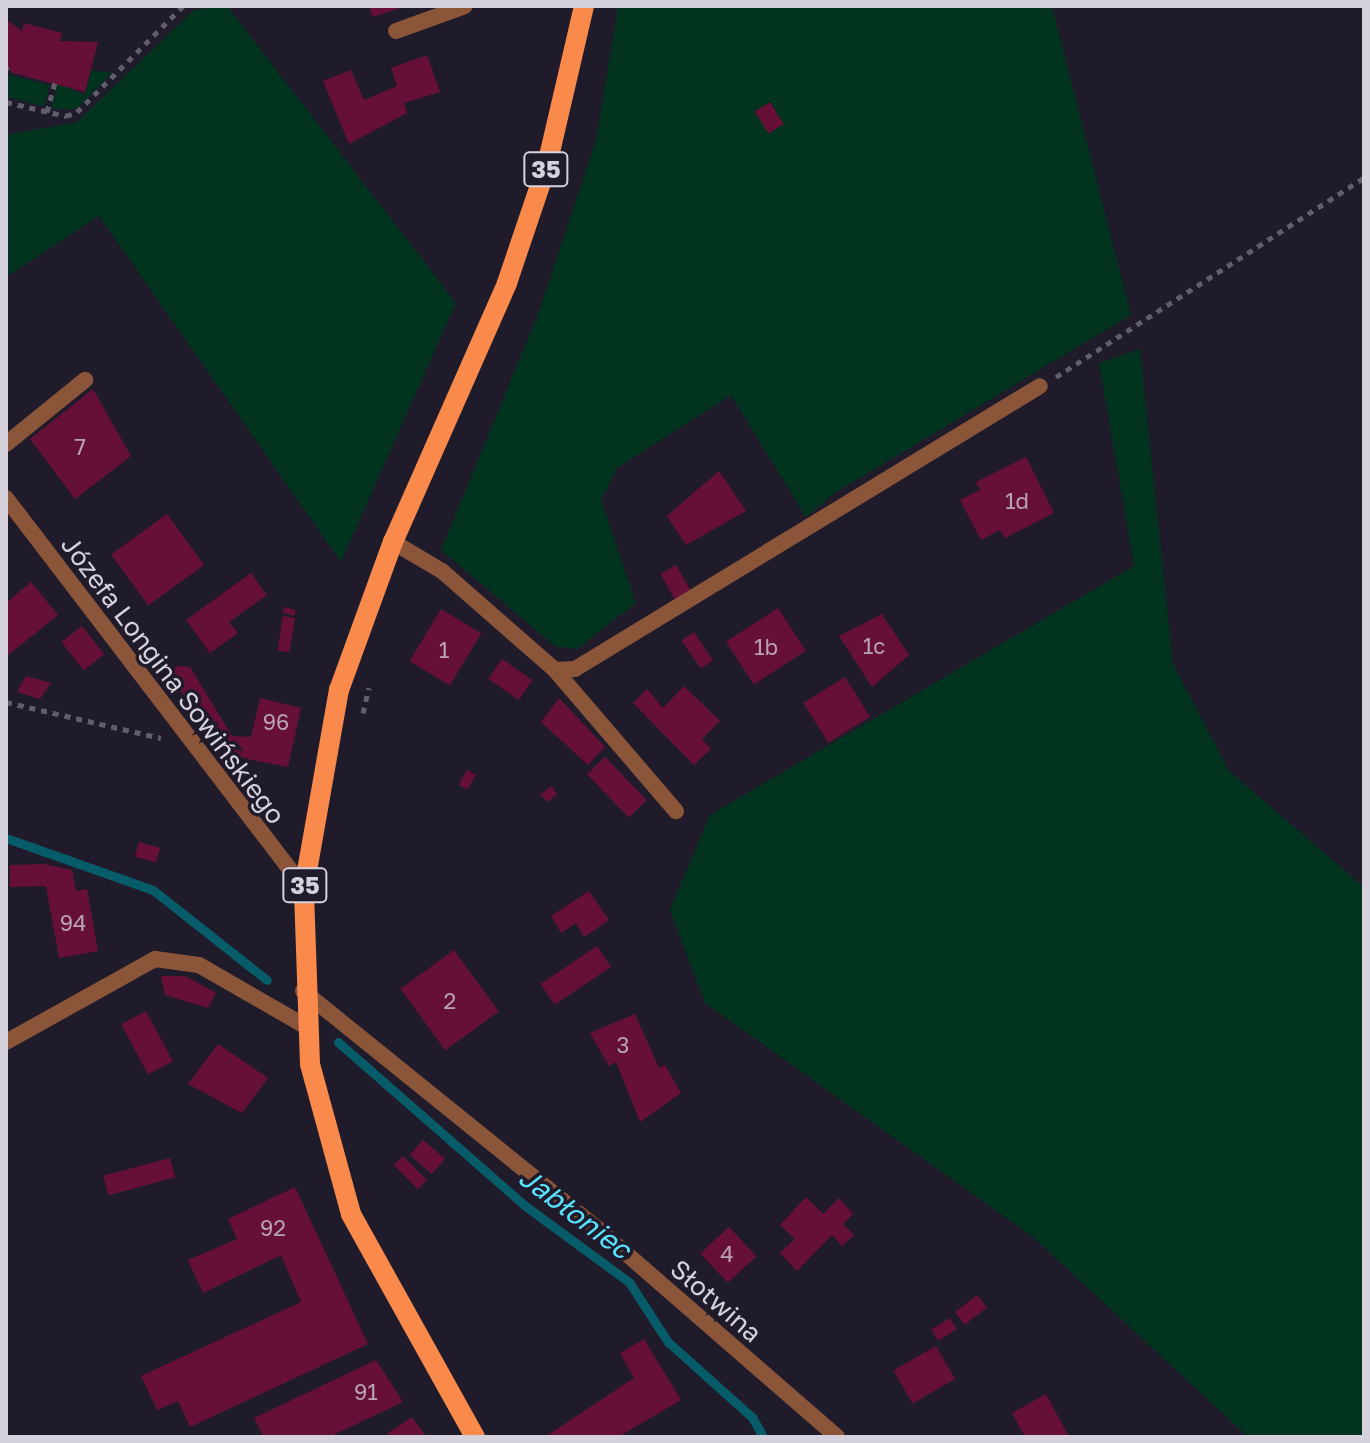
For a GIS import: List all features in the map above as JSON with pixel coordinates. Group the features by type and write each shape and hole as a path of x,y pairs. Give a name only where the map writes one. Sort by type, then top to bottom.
{"main road":[{"name":"35","path":"475,1437 351,1214 305,1026 304,888 339,690 393,542 489,327 547,165 584,6"}],"street":[{"path":"396,31 465,6"},
{"path":"6,444 85,380"},
{"path":"555,670 575,669 625,641 1040,386"},
{"name":"Józefa Longina Sowińskiego","path":"6,498 189,744 304,888"},
{"path":"393,542 442,571 555,670 676,811"},
{"path":"6,1042 155,959 199,965 305,1026"},
{"name":"Słotwina","path":"303,991 598,1229 837,1437"}],"path":[{"path":"6,102 47,112 77,112 183,6"},
{"path":"47,112 56,79"},
{"path":"1040,386 1364,178"},
{"path":"361,723 370,681"},
{"path":"6,702 189,744"}],"green space":[{"path":"227,6 456,303 341,562 99,216 6,277 6,135 77,122 194,10"},
{"path":"618,6 1052,6 1131,315 833,494 806,517 731,395 617,468 601,500 636,603 577,649 555,646 441,550 539,312 596,140"},
{"path":"91,70 112,73 76,109 51,109 58,83 85,95"},
{"path":"9,75 50,85 44,107 6,97"},
{"path":"1140,349 1173,664 1229,771 1364,887 1364,1437 1248,1437 1033,1237 705,1003 670,910 710,815 1134,566 1099,363"}],"building":[{"path":"369,6 403,6 403,7 373,17"},
{"path":"6,19 22,31 24,23 62,33 60,41 98,42 85,92 13,73 6,66"},
{"path":"427,55 440,92 404,103 407,113 349,144 323,81 351,70 364,100 397,86 391,68"},
{"path":"770,102 784,124 769,134 755,112"},
{"path":"93,389 131,456 75,499 30,439"},
{"path":"1026,457 1054,513 1005,538 1000,530 981,540 960,500 980,490 976,482"},
{"path":"719,471 746,511 686,545 667,516"},
{"path":"167,514 204,565 148,606 111,555"},
{"path":"676,565 691,591 675,600 660,574"},
{"path":"251,573 267,595 229,622 238,633 210,653 186,620"},
{"path":"31,582 58,615 6,657 6,603"},
{"path":"284,607 296,610 294,616 283,613"},
{"path":"778,608 806,651 754,685 726,642"},
{"path":"441,609 481,633 450,685 410,661"},
{"path":"882,614 909,655 872,687 839,636"},
{"path":"283,616 295,618 289,652 278,651"},
{"path":"82,626 104,654 84,670 62,642"},
{"path":"694,632 713,660 701,669 682,640"},
{"path":"502,659 532,680 519,700 488,679"},
{"path":"177,666 190,667 232,736 251,737 260,698 301,708 288,767 227,755 168,674"},
{"path":"26,676 51,683 40,699 17,692"},
{"path":"845,677 870,717 828,743 803,703"},
{"path":"684,686 720,721 702,739 711,749 694,765 633,703 647,689 663,708"},
{"path":"559,698 605,747 588,765 541,722"},
{"path":"605,757 647,800 629,818 587,774"},
{"path":"467,770 476,775 468,790 459,785"},
{"path":"551,786 557,794 548,802 540,795"},
{"path":"139,842 160,848 156,862 135,856"},
{"path":"44,864 72,870 76,891 87,889 98,951 59,958 46,886 10,887 10,865"},
{"path":"589,891 609,920 584,937 576,923 561,933 551,916"},
{"path":"597,946 611,967 555,1005 541,984"},
{"path":"454,950 499,1011 445,1050 401,989"},
{"path":"161,976 185,976 216,993 208,1008 165,995"},
{"path":"146,1011 173,1061 148,1074 121,1024"},
{"path":"635,1014 659,1068 665,1065 681,1093 640,1122 616,1062 609,1066 590,1033"},
{"path":"218,1044 268,1078 242,1113 188,1084"},
{"path":"423,1140 445,1159 432,1174 410,1155"},
{"path":"403,1156 427,1180 418,1189 394,1165"},
{"path":"170,1158 175,1177 109,1195 103,1176"},
{"path":"295,1187 368,1344 190,1427 178,1401 157,1410 141,1376 301,1302 281,1255 203,1293 188,1260 237,1239 228,1219"},
{"path":"806,1197 823,1214 839,1198 853,1214 843,1224 854,1235 842,1246 832,1235 797,1271 780,1253 795,1239 780,1225"},
{"path":"729,1227 756,1256 728,1283 700,1254"},
{"path":"977,1295 987,1308 965,1325 955,1312"},
{"path":"950,1318 957,1329 938,1341 931,1330"},
{"path":"644,1339 681,1400 618,1437 545,1437 634,1378 620,1353"},
{"path":"936,1346 955,1379 913,1403 894,1370"},
{"path":"376,1360 403,1402 329,1437 264,1437 254,1418"},
{"path":"1046,1394 1068,1435 1025,1437 1012,1413"},
{"path":"412,1417 427,1437 391,1437 388,1433"}],"waterway":[{"name":"Jabłoniec","path":"6,838 153,890 267,980"},
{"name":"Jabłoniec","path":"338,1042 524,1205 629,1282 668,1342 752,1417 763,1437"}]}
